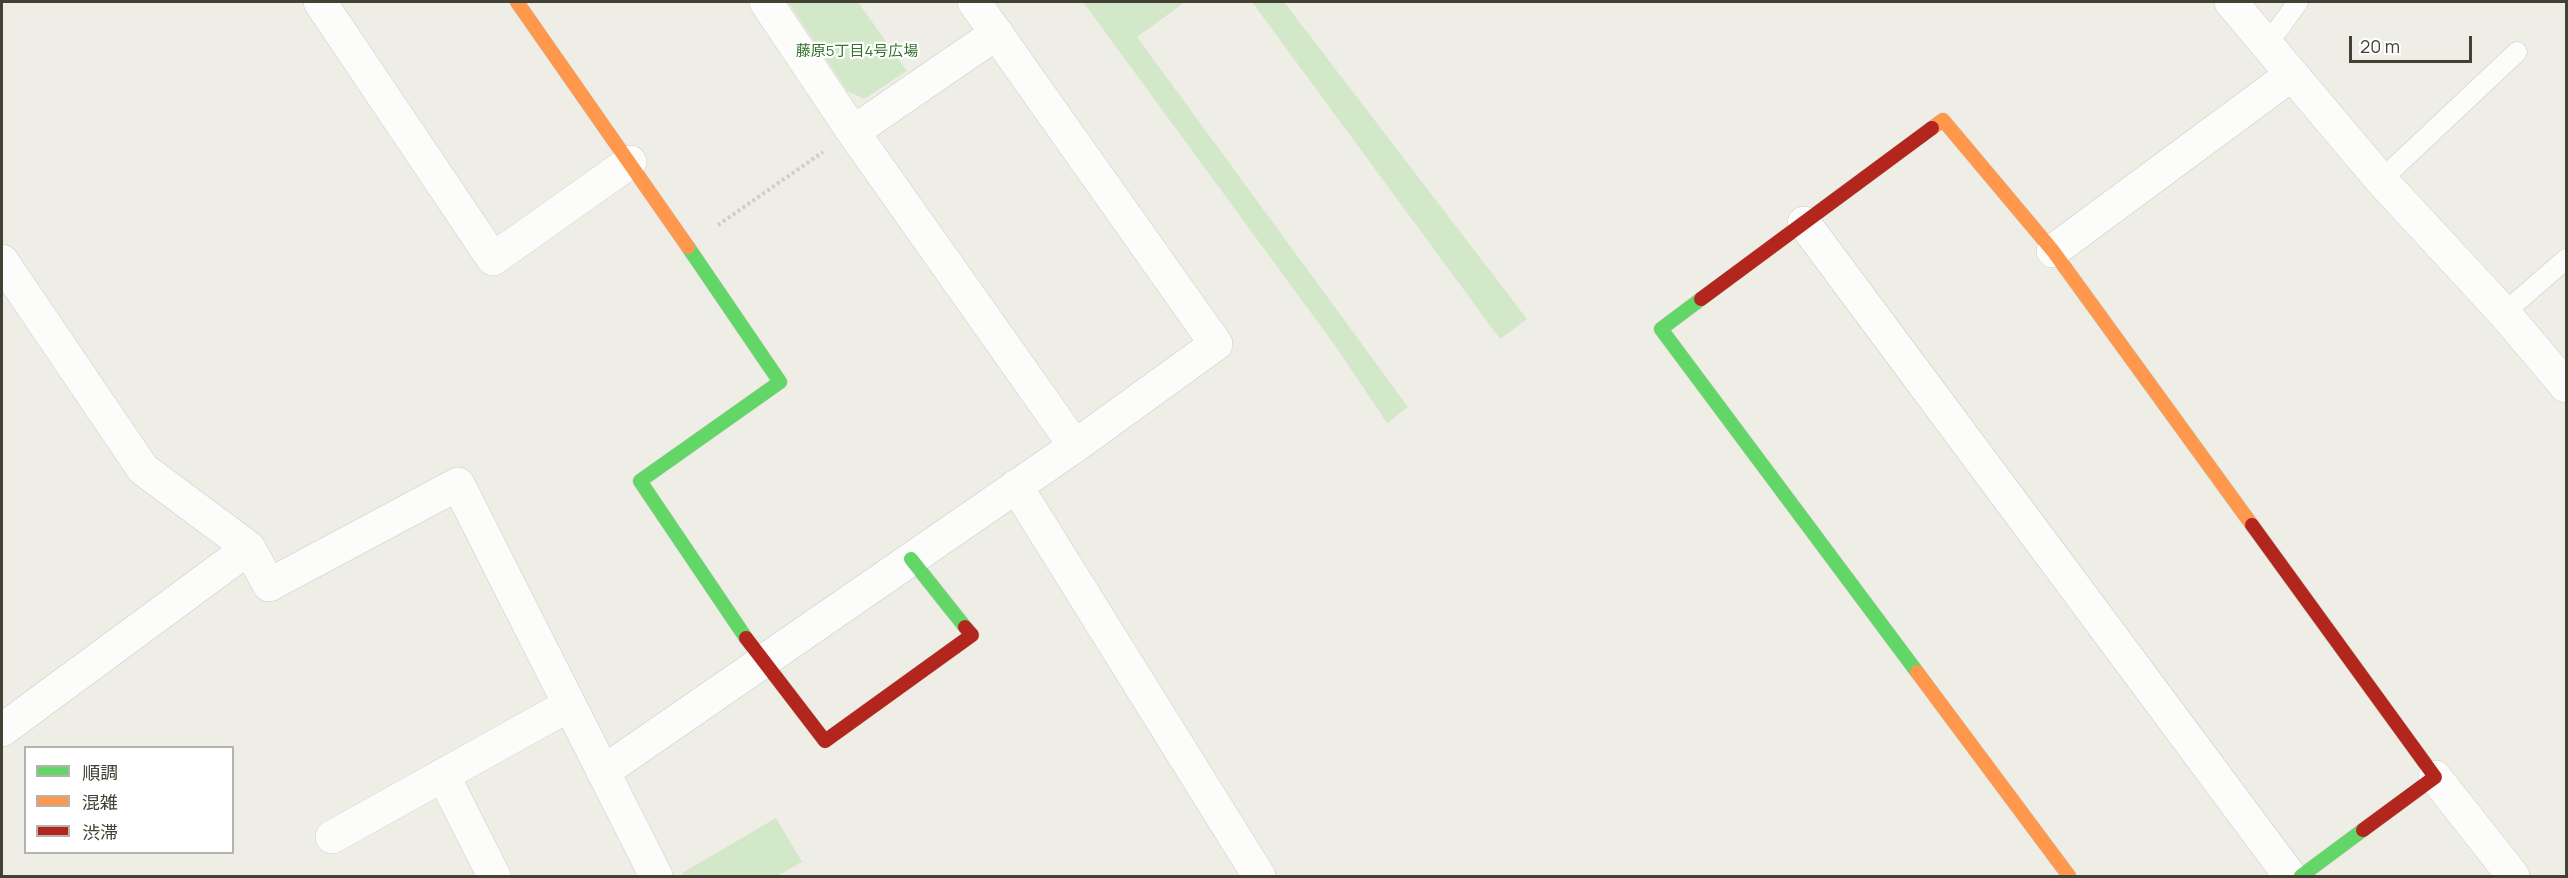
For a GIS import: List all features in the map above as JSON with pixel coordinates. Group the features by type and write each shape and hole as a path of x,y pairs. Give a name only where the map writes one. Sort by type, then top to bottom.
{"street":[{"path":"320,2 494,259 630,162"},
{"path":"517,2 630,162 780,382 640,481 762,662 825,741 972,635 911,559"},
{"path":"766,2 853,132 1075,446"},
{"path":"603,772 1075,446 1216,344 974,2"},
{"path":"2231,2 2290,75 2381,180 2504,313 2566,386"},
{"path":"853,132 997,33"},
{"path":"2053,251 2290,75"},
{"path":"2068,876 1661,329 1943,120 2053,251 2435,777 2513,876"},
{"path":"1804,222 2290,876"},
{"path":"2,261 142,469 249,548 269,585 458,484 656,876"},
{"path":"1016,486 1259,876"},
{"path":"2,730 249,548"},
{"path":"332,837 569,705"},
{"path":"443,775 494,876"},
{"path":"2301,876 2435,777"}],"lane":[{"path":"2266,45 2298,2"},
{"path":"2381,180 2517,52"},
{"path":"2504,313 2566,259"}],"path":[{"path":"688,246 853,132"}],"green space":[{"name":"藤原5丁目4号広場","path":"788,2 858,2 907,71 864,99 847,91"},
{"path":"1083,2 1185,2 1137,37 1408,407 1387,423 1336,347"},
{"path":"1252,2 1284,2 1527,319 1500,339"},
{"path":"776,818 802,862 777,876 685,876 682,873"}],"traffic: fast":[{"path":"688,247 780,382 640,481 746,638"},
{"path":"1701,299 1661,329 1917,672"},
{"path":"911,559 965,627"},
{"path":"2301,876 2363,830"}],"traffic: slow":[{"path":"517,2 688,247"},
{"path":"1932,128 1943,120 2053,251 2252,525"},
{"path":"1917,672 2069,876"}],"traffic: jam":[{"path":"1701,299 1932,128"},
{"path":"2252,525 2435,777 2363,830"},
{"path":"746,638 825,741 972,635 965,627"}]}
